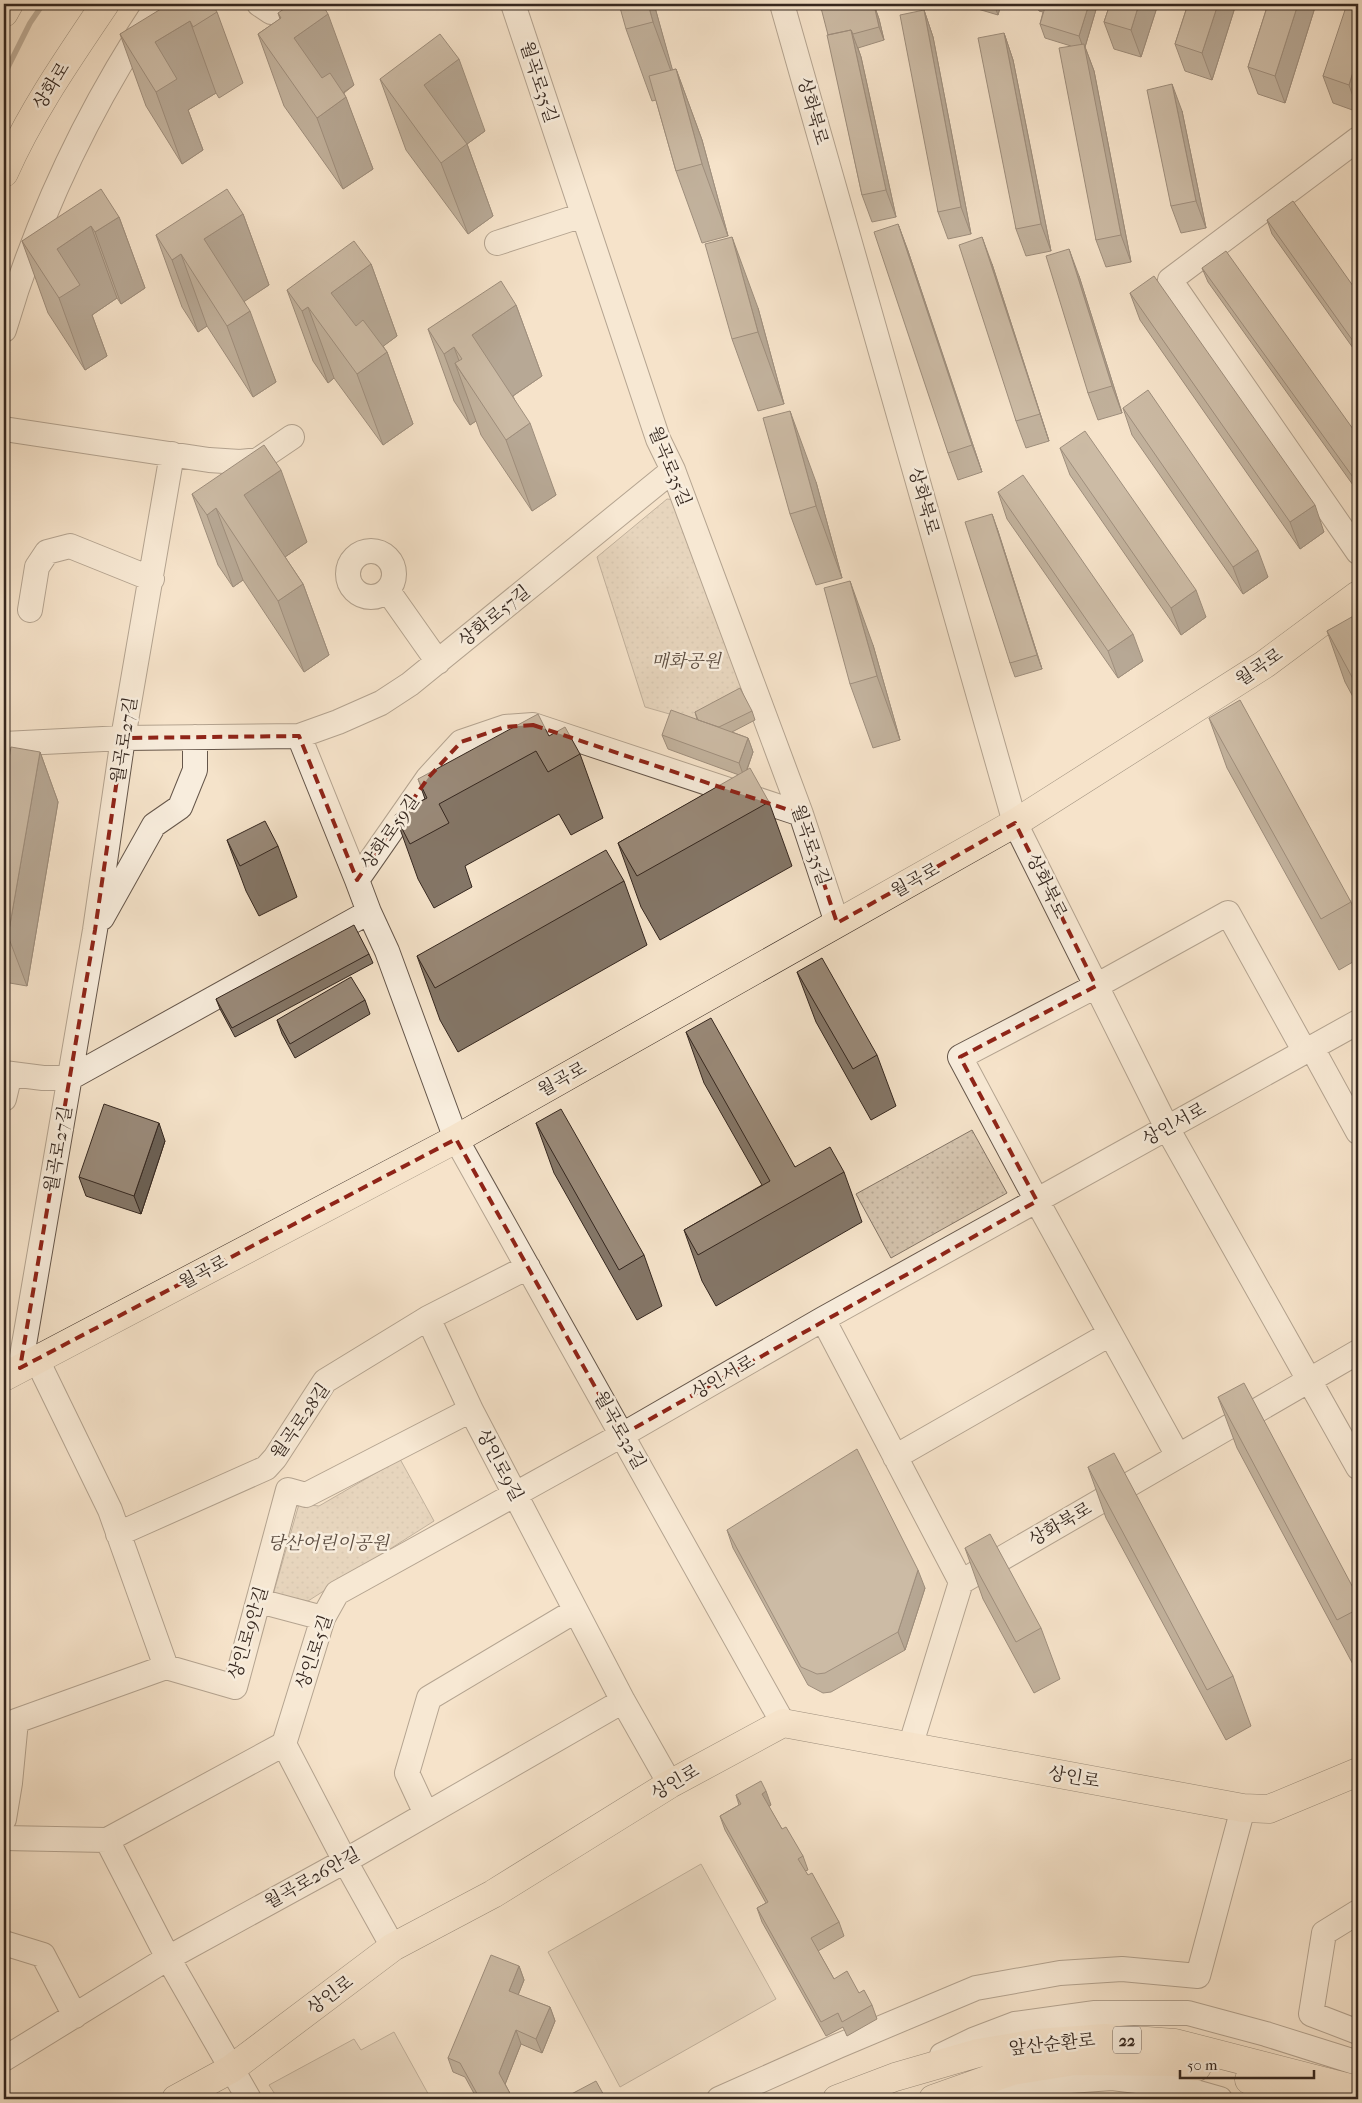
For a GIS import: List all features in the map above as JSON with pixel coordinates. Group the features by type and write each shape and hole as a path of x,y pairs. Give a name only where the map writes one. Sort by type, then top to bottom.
{"main road":[{"path":"4,13 9,4"},
{"name":"상화로","path":"4,173 12,144 105,4"},
{"name":"월곡로","path":"20,1368 456,1139 1016,823 1265,664 1358,595"},
{"name":"상인로","path":"176,2099 231,2069 393,1947 492,1894 670,1784 783,1723 1243,1808 1268,1809 1356,1779"},
{"name":"앞산순환로","path":"837,2099 895,2077 978,2053 1038,2043 1105,2038 1175,2043 1358,2090"},
{"name":"앞산순환로","path":"933,2099 1012,2072 1075,2061 1175,2062 1270,2085 1316,2099"}],"street":[{"path":"4,330 49,200 85,128 132,42 158,4"},
{"name":"월곡로35길","path":"513,4 658,439 673,470 801,814 837,924"},
{"name":"상화북로","path":"782,4 1016,823 1167,1128 1358,1467"},
{"path":"1358,139 1170,280 1358,552"},
{"path":"497,243 583,215"},
{"path":"4,429 209,460 240,462 258,460 292,437"},
{"name":"월곡로27길","path":"20,1368 95,930 124,738 172,454"},
{"name":"상화로57길","path":"4,744 124,738 299,736 338,722 381,703 410,684 673,470"},
{"path":"30,610 38,567 47,552 70,546 152,580"},
{"path":"388,590 438,662"},
{"name":"상화로59길","path":"369,912 357,880 428,778 461,742 505,727 533,725 801,814"},
{"path":"299,736 357,880"},
{"name":"월곡로27길","path":"95,930 154,825 180,807 195,770 195,738"},
{"path":"4,1099 7,1074 43,1078 70,1078 369,912 387,952 456,1139"},
{"path":"1178,1456 1036,1201 960,1057 1096,986 1228,913 1358,1132"},
{"name":"상인서로","path":"622,1435 823,1319 1358,1022"},
{"name":"월곡로32길","path":"456,1139 783,1723"},
{"name":"월곡로28길","path":"118,1534 266,1468 275,1458 325,1381 428,1318 528,1267"},
{"name":"상인로9길","path":"428,1318 471,1410 575,1611 670,1784"},
{"path":"823,1319 961,1582 910,1747"},
{"path":"896,1458 1110,1334"},
{"name":"상화북로","path":"961,1582 1358,1352"},
{"path":"4,1819 16,1721 166,1667 110,1510 20,1368"},
{"path":"266,1468 288,1490 306,1495 471,1410"},
{"name":"상인로5길","path":"284,1744 323,1618 337,1593 622,1435"},
{"name":"상인로9안길","path":"166,1667 235,1686 288,1490"},
{"path":"259,1601 323,1618"},
{"path":"426,1814 407,1773 429,1698 575,1611"},
{"name":"월곡로26안길","path":"4,2059 168,1958 345,1861 623,1701"},
{"path":"4,1838 107,1840 284,1744 345,1861 393,1947"},
{"path":"720,2099 838,2046 976,1988 1060,1973 1122,1969 1198,1976 1243,1808"},
{"path":"107,1840 168,1958 249,2099"},
{"path":"1358,1912 1324,1933 1310,2014 1358,2032"},
{"path":"4,1943 43,1955 75,2016"},
{"path":"895,2077 973,2040 1015,2024 1095,2012 1188,2013 1266,2034 1358,2063"},
{"path":"972,2099 1011,2086 1112,2078 1171,2085 1220,2099"}],"highlighted area":[{"path":"533,725 801,814 837,923 1015,823 1096,986 960,1057 1037,1201 622,1435 456,1139 20,1368 95,930 123,738 299,736 357,880 428,778 461,742 505,727"}],"green space":[{"name":"매화공원","path":"667,499 685,501 753,686 694,721 645,707 597,557"},
{"path":"972,1130 1007,1193 891,1258 856,1194"},
{"name":"당산어린이공원","path":"400,1459 434,1521 308,1601 273,1595 299,1504 319,1506"},
{"path":"701,1864 776,1999 620,2087 548,1952"},
{"path":"394,2032 431,2099 278,2099 269,2085 354,2039 361,2050"}],"building":[{"path":"169,4 212,4 217,12 193,27 190,21 155,42 177,79 156,92 120,34"},
{"path":"291,4 322,4 328,14 294,38 322,78 330,73 346,97 317,118 258,34 281,18 278,13"},
{"path":"619,4 648,4 653,22 626,29"},
{"path":"820,4 874,5 879,27 853,34 851,30 828,35"},
{"path":"1046,4 1089,4 1079,36 1040,24"},
{"path":"1110,4 1139,4 1131,30 1104,22"},
{"path":"1188,4 1218,4 1202,53 1175,44"},
{"path":"1268,4 1298,4 1275,76 1248,67"},
{"path":"1347,4 1358,4 1358,55 1349,85 1323,76"},
{"path":"924,10 961,207 938,212 900,15"},
{"path":"851,30 886,190 862,195 827,35"},
{"path":"1004,33 1041,224 1016,229 978,38"},
{"path":"440,34 459,59 424,85 467,144 441,163 380,79"},
{"path":"1084,44 1121,235 1096,240 1059,48"},
{"path":"676,69 702,164 676,171 649,76"},
{"path":"1172,84 1196,201 1171,206 1147,90"},
{"path":"101,189 119,217 95,232 91,226 57,249 80,285 59,298 22,241"},
{"path":"227,189 243,214 204,239 250,311 227,326 181,254 172,260 156,235"},
{"path":"1293,201 1358,293 1358,348 1267,220"},
{"path":"898,224 972,445 948,453 874,232"},
{"path":"732,237 758,332 732,339 705,244"},
{"path":"982,237 1040,414 1016,421 959,245"},
{"path":"354,241 371,264 331,293 356,326 363,320 387,352 357,374 308,307 302,311 287,290"},
{"path":"1069,249 1112,386 1088,393 1046,256"},
{"path":"1226,251 1358,436 1358,478 1355,480 1202,268"},
{"path":"1154,276 1315,505 1290,522 1130,293"},
{"path":"501,281 516,305 472,335 530,423 506,440 455,363 462,359 454,347 444,354 428,329"},
{"path":"1148,390 1258,550 1233,567 1123,408"},
{"path":"790,411 816,506 790,514 763,418"},
{"path":"1085,431 1196,590 1171,608 1060,448"},
{"path":"264,445 281,470 244,495 303,584 278,601 216,508 207,515 192,494"},
{"path":"1023,475 1133,634 1108,651 998,492"},
{"path":"992,514 1037,655 1010,663 965,522"},
{"path":"850,581 877,676 850,684 824,588"},
{"path":"1357,614 1358,616 1358,688 1327,631"},
{"path":"740,688 752,711 719,727 698,720 695,712"},
{"path":"1240,700 1351,902 1321,919 1209,718"},
{"path":"671,710 748,738 739,763 662,735"},
{"path":"538,714 549,736 565,727 580,754 548,772 536,751 439,804 449,823 410,844 395,815 427,798 418,779"},
{"path":"11,747 40,752 8,936 4,935 4,788"},
{"path":"750,768 769,802 637,876 618,843"},
{"path":"265,821 278,846 240,866 227,840"},
{"path":"606,850 624,881 435,988 417,956"},
{"path":"354,925 369,954 232,1028 216,999"},
{"path":"822,958 877,1055 853,1069 797,972"},
{"path":"351,977 365,1000 290,1044 277,1020"},
{"path":"711,1018 795,1167 830,1147 844,1172 698,1255 684,1230 770,1181 686,1032"},
{"path":"104,1104 159,1123 134,1196 79,1177"},
{"path":"561,1109 644,1255 619,1270 536,1123"},
{"path":"1244,1383 1358,1597 1358,1609 1337,1620 1218,1397"},
{"path":"857,1449 918,1570 898,1632 825,1673 817,1674 801,1667 727,1530"},
{"path":"1114,1453 1233,1676 1207,1690 1088,1467"},
{"path":"990,1534 1041,1628 1016,1642 965,1548"},
{"path":"761,1781 766,1791 762,1794 782,1829 786,1827 803,1856 798,1859 808,1875 812,1873 839,1922 811,1938 834,1979 847,1971 859,1993 864,1990 872,2005 842,2022 838,2013 821,2022 757,1908 768,1902 720,1816 741,1804 736,1795"},
{"path":"491,1955 519,1966 509,1991 550,2007 536,2039 516,2030 499,2073 513,2099 480,2099 460,2063 448,2058"},
{"path":"596,2081 606,2099 562,2099"}],"waterway":[{"path":"4,75 30,23 43,4"}]}
